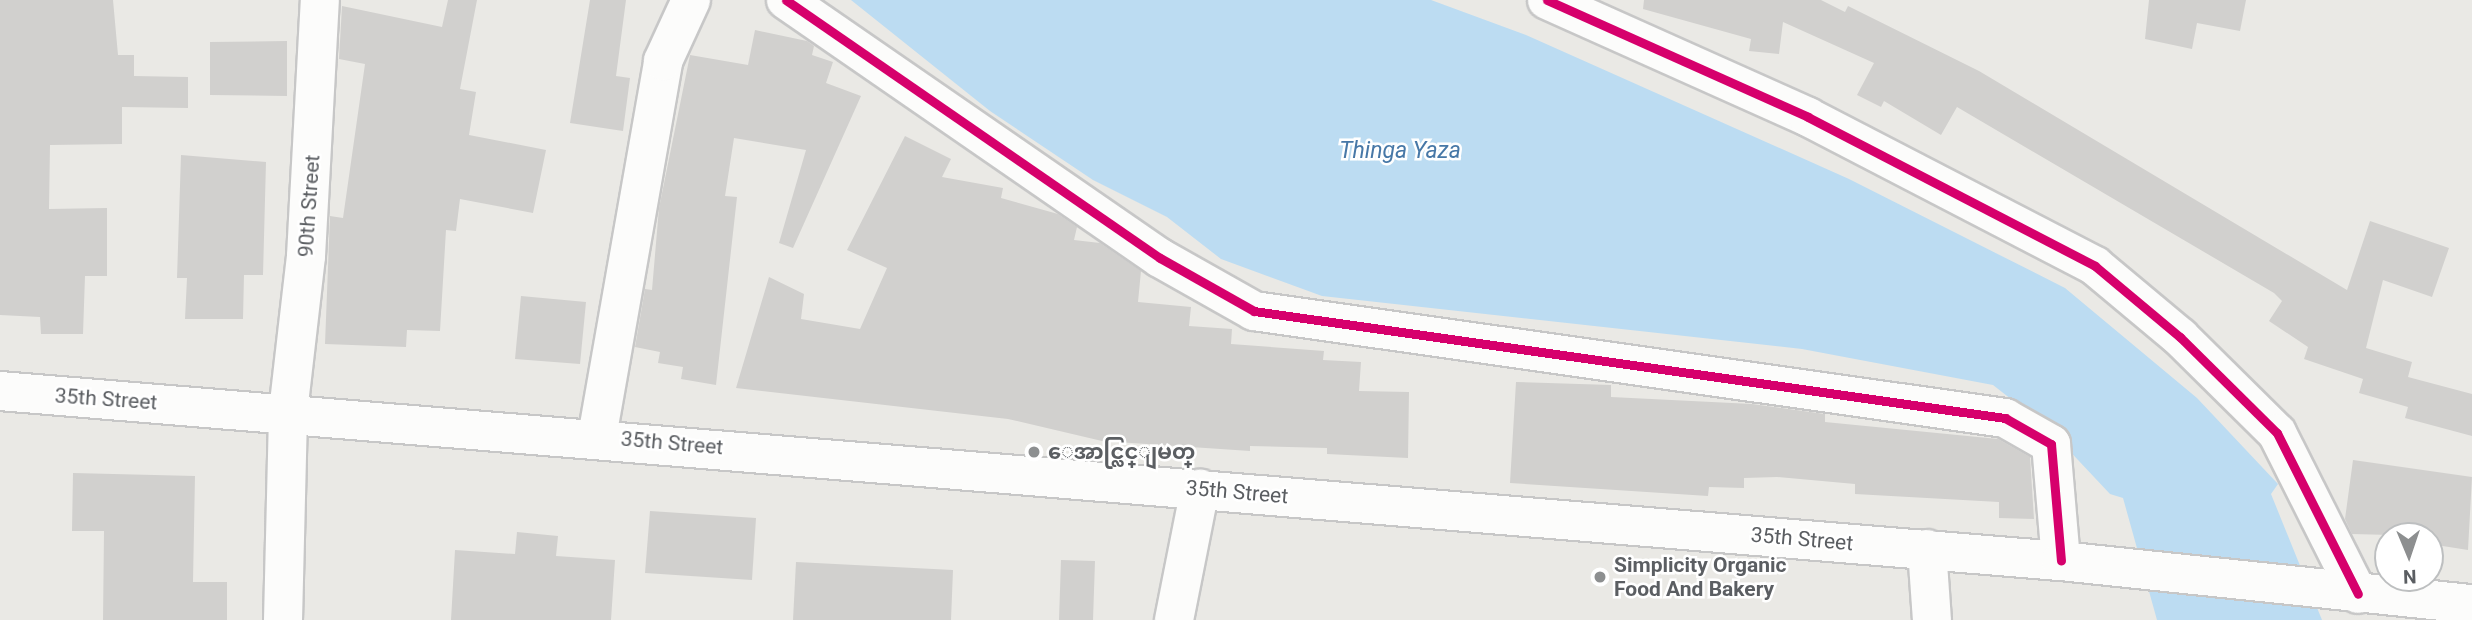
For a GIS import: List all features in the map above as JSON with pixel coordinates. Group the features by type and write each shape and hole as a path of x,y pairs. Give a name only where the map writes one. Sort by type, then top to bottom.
{"street":[{"name":"90th Street","path":"283,620 288,412 306,256 320,0"},
{"path":"597,437 663,61 691,0"},
{"path":"786,0 1160,258 1254,311 2005,418 2051,444 2061,561"},
{"path":"1547,0 1808,117 2095,266 2180,337 2277,433 2343,594"},
{"name":"35th Street","path":"0,391 597,437 2061,561 2343,594 2472,604"},
{"path":"1174,620 1200,489"},
{"path":"1927,550 1932,620"}],"water":[{"name":"Thinga Yaza","path":"851,0 1431,0 1526,35 1849,179 2065,288 2197,398 2278,484 2271,494 2322,620 2157,620 2123,498 2110,494 2047,427 1993,385 1802,349 1322,296 1221,259 1167,217 1093,180 990,111"}],"building":[{"path":"0,0 113,0 118,55 134,55 134,76 188,77 188,108 122,107 122,144 50,145 49,209 107,208 107,276 85,276 83,334 41,334 40,317 0,315"},
{"path":"448,0 477,0 460,89 476,92 469,135 546,150 533,213 460,199 456,231 446,230 440,331 407,330 406,347 325,344 330,216 343,218 365,64 339,59 342,6 442,27"},
{"path":"590,0 626,0 616,76 630,78 623,131 570,123"},
{"path":"1644,0 1821,0 1845,12 1848,6 1979,71 2347,290 2370,221 2449,248 2432,297 2383,280 2366,348 2412,362 2408,377 2472,394 2472,436 2405,418 2408,407 2359,393 2363,379 2304,359 2308,347 2269,321 2282,301 2274,293 1957,107 1941,135 1884,101 1881,107 1857,95 1874,63 1783,22 1779,54 1749,51 1751,39 1643,9"},
{"path":"2149,0 2246,0 2240,31 2197,23 2192,49 2145,39"},
{"path":"755,30 807,41 814,46 812,55 833,62 826,83 861,96 793,248 779,243 806,150 734,138 725,196 737,197 716,385 681,379 683,367 658,363 660,352 635,347 645,289 652,290 659,208 690,55 748,65"},
{"path":"287,41 287,96 210,95 210,42"},
{"path":"905,136 951,159 942,177 1003,188 1001,198 1058,214 1077,227 1074,240 1100,243 1141,271 1138,302 1191,307 1189,326 1232,329 1231,344 1324,351 1323,360 1361,362 1359,391 1409,392 1408,458 1327,454 1327,448 1250,446 1250,451 1102,441 1008,419 736,388 769,277 804,294 801,319 860,329 887,268 847,250"},
{"path":"181,155 266,162 263,275 244,275 243,319 185,319 187,278 177,278"},
{"path":"521,296 586,302 580,364 515,359"},
{"path":"1516,382 1611,385 1611,397 1752,404 1825,414 1825,422 1998,439 2030,457 2034,519 1999,518 1999,502 1855,494 1855,484 1777,477 1744,478 1744,488 1709,487 1708,496 1510,483"},
{"path":"2353,460 2472,477 2468,550 2444,546 2444,522 2374,522 2374,535 2352,534 2345,519"},
{"path":"73,473 195,476 193,582 227,582 227,620 103,620 104,531 72,531"},
{"path":"650,511 756,518 752,580 645,573"},
{"path":"517,532 558,536 556,556 615,560 611,620 451,620 455,550 515,554"},
{"path":"1061,560 1095,561 1093,620 1059,620"},
{"path":"796,562 953,570 951,620 793,620"}],"cycle path":[{"path":"786,0 1160,258 1254,311 2005,418 2051,444 2061,561"},
{"path":"1547,0 1808,117 2095,266 2180,337 2277,433 2358,594"}],"place":[{"name":"ေအာင္လြင္ျမတ္","path":"1034,452"},
{"name":"Simplicity Organic Food And Bakery","path":"1600,577"}]}
